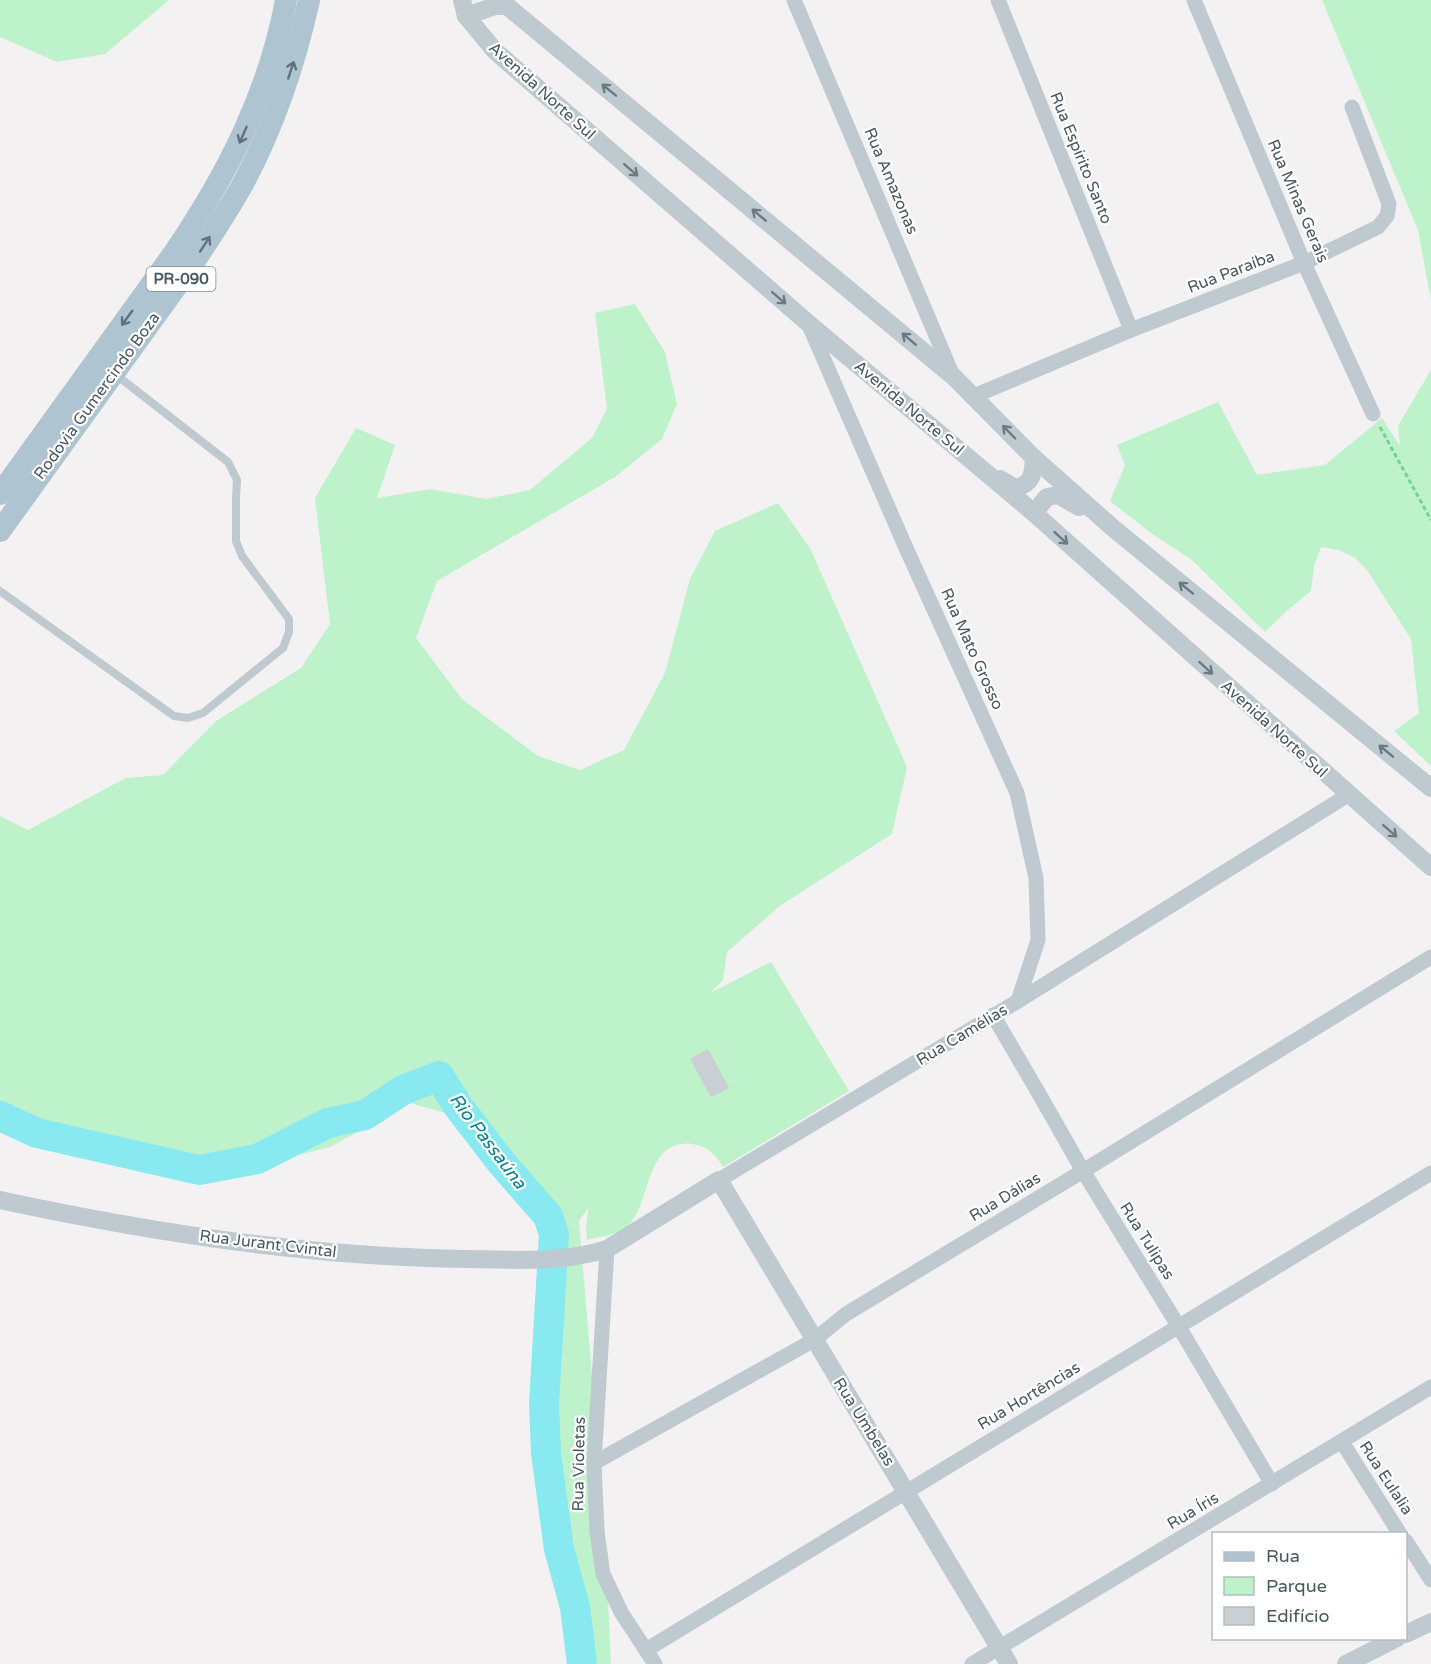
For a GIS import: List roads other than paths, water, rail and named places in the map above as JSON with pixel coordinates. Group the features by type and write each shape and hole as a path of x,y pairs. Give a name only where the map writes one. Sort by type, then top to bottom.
{"main road":[{"name":"Rodovia Gumercindo Boza","path":"0,494 174,253 220,181 237,148 265,80 286,0"},
{"name":"Rodovia Gumercindo Boza","path":"0,531 194,262 222,219 244,181 279,106 300,40 309,0"}],"street":[{"name":"Rua Amazonas","path":"794,0 954,377"},
{"name":"Rua Espírito Santo","path":"998,0 1131,330"},
{"name":"Rua Minas Gerais","path":"1194,0 1304,263 1373,414"},
{"name":"Avenida Norte Sul","path":"464,8 507,6 954,377 1034,458 1113,528 1431,788"},
{"name":"Avenida Norte Sul","path":"464,8 495,51 808,323 1034,513 1431,867"},
{"name":"Rua Paraíba","path":"974,396 1131,330 1304,263 1378,226 1387,216 1389,204 1352,107"},
{"name":"Rua Mato Grosso","path":"808,323 1017,793 1036,878 1038,940 1018,1001"},
{"path":"973,463 1015,488 1026,484 1033,476 1034,458"},
{"path":"1034,513 1047,497 1058,495 1113,528"},
{"name":"Rua Camélias","path":"569,1258 587,1256 607,1249 955,1040 1348,795"},
{"name":"Rua Dálias","path":"594,1463 814,1340 846,1314 1431,957"},
{"name":"Rua Tulipas","path":"993,1015 1083,1171 1272,1484"},
{"name":"Rua Hortências","path":"646,1650 1431,1173"},
{"name":"Rua Umbelas","path":"719,1180 1009,1664"},
{"name":"Rua Jurant Cvintal","path":"0,1200 186,1235 310,1251 440,1259 569,1258"},
{"name":"Rua Violetas","path":"607,1249 594,1463 597,1532 603,1574 621,1612 655,1664"},
{"name":"Rua Íris","path":"972,1664 1431,1387"},
{"name":"Rua Eulalia","path":"1342,1442 1399,1532"},
{"name":"Rua Eulalia","path":"1407,1543 1431,1580"},
{"path":"1407,1634 1431,1622"},
{"path":"1346,1664 1393,1640"}],"lane":[{"path":"0,591 174,716 188,718 203,713 283,648 289,632 289,618 242,556 236,541 237,480 228,462 113,373"}],"waterway":[{"name":"Rio Passaúna","path":"0,1116 37,1133 199,1170 257,1159 328,1123 365,1115 403,1090 439,1076 458,1106 501,1162 548,1216 554,1234 544,1404 546,1453 559,1549 575,1607 582,1664"}]}
